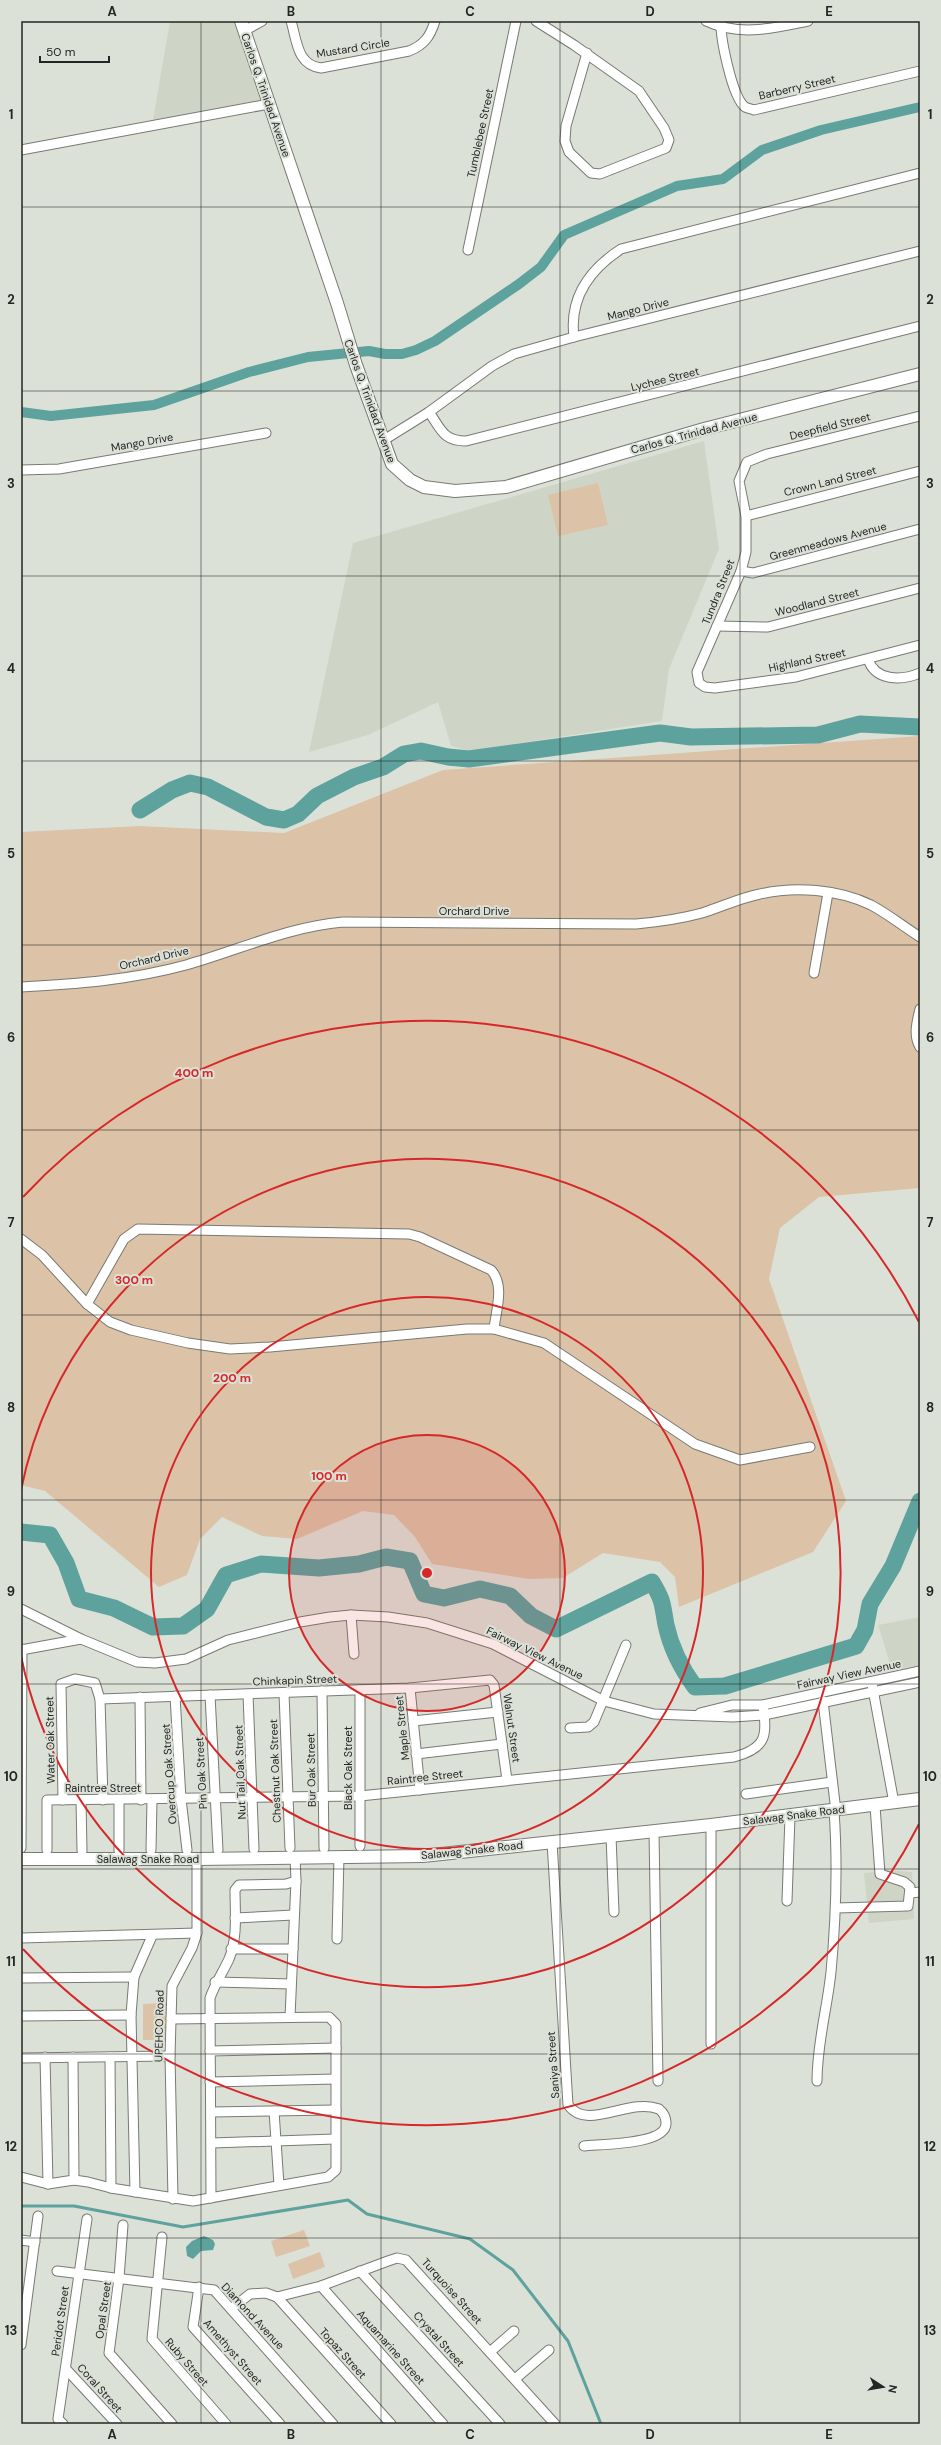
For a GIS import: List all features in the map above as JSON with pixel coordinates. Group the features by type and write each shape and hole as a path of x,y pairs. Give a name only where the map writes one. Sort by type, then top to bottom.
{"main road":[{"name":"Carlos Q. Trinidad Avenue","path":"242,26 356,365 392,464 399,473 424,487 455,491 485,490 506,487 704,429 920,374"},
{"name":"Salawag Snake Road","path":"21,1859 197,1859 292,1853 339,1856 423,1856 790,1816 835,1806 875,1806 920,1799"}],"street":[{"path":"242,26 262,21"},
{"name":"Mustard Circle","path":"291,21 303,59 310,67 321,68 409,51 422,46 431,32 435,21"},
{"name":"Tumblebee Street","path":"468,250 516,21"},
{"path":"536,21 587,54 638,91 664,128 669,140 666,148 600,174 591,173 569,152 565,141 566,126 587,54"},
{"path":"706,21 757,31 808,21"},
{"name":"Barberry Street","path":"721,24 724,56 738,96 744,106 754,110 920,71"},
{"path":"21,150 269,104"},
{"path":"574,337 572,320 576,299 589,275 604,259 621,249 920,173"},
{"name":"Mango Drive","path":"384,440 429,412 492,366 514,354 574,337 920,251"},
{"name":"Lychee Street","path":"429,412 446,437 454,441 466,441 920,326"},
{"name":"Deepfield Street","path":"747,462 757,456 920,416"},
{"name":"Mango Drive","path":"21,470 59,469 266,433"},
{"name":"Tundra Street","path":"699,683 697,672 741,571 746,552 746,516 739,481 747,462"},
{"name":"Crown Land Street","path":"746,516 920,471"},
{"name":"Greenmeadows Avenue","path":"741,571 753,573 920,529"},
{"name":"Woodland Street","path":"717,626 768,627 920,588"},
{"name":"Highland Street","path":"699,683 705,687 715,688 796,677 920,645"},
{"path":"868,659 870,667 877,674 888,678 908,677 920,673"},
{"name":"Orchard Drive","path":"21,987 110,981 146,974 187,964 290,930 315,924 343,922 636,924 668,921 760,894 784,891 828,893 854,898 872,906 920,937"},
{"path":"814,973 828,893"},
{"path":"920,1009 916,1032 917,1042 920,1047"},
{"path":"87,1304 124,1239 138,1229 409,1234 420,1237 491,1270 496,1275 499,1291 494,1329"},
{"path":"21,1239 42,1255 87,1304 110,1322 131,1330 188,1343 230,1349 467,1329 494,1329 544,1343 696,1444 740,1460 810,1447"},
{"name":"Fairway View Avenue","path":"21,1609 82,1639 137,1662 173,1662 228,1640 300,1622 351,1615 388,1617 444,1627 493,1644 604,1701 654,1714 733,1717 764,1715 874,1690 920,1682"},
{"path":"351,1615 354,1654"},
{"path":"21,1848 22,1649 82,1639"},
{"path":"570,1728 588,1727 594,1722 626,1645"},
{"name":"Fairway View Avenue","path":"689,1715 732,1705 763,1705 920,1671"},
{"name":"Water Oak Street","path":"63,1800 61,1684 75,1679 95,1683 100,1699"},
{"name":"Chinkapin Street","path":"100,1699 410,1688 490,1680"},
{"name":"Walnut Street","path":"490,1680 494,1685 507,1780"},
{"path":"872,1681 894,1803"},
{"name":"Maple Street","path":"410,1688 420,1790"},
{"name":"Black Oak Street","path":"360,1690 360,1846"},
{"name":"Bur Oak Street","path":"322,1691 324,1848"},
{"name":"Chestnut Oak Street","path":"284,1692 287,1798 296,1881 290,2017"},
{"name":"Nut Tail Oak Street","path":"248,1694 254,1799 254,1849"},
{"name":"Pin Oak Street","path":"210,1695 214,1799 218,1850"},
{"name":"Overcup Oak Street","path":"175,1696 187,1850"},
{"path":"140,1697 141,1800"},
{"path":"100,1699 103,1800"},
{"path":"816,2081 817,2049 830,1974 836,1908 837,1862 835,1806 823,1701"},
{"name":"Raintree Street","path":"47,1850 47,1800 254,1799 360,1796 734,1757 750,1752 761,1744 765,1734 763,1705"},
{"path":"413,1721 498,1712"},
{"path":"416,1754 502,1744"},
{"path":"746,1794 832,1782"},
{"path":"81,1800 82,1851"},
{"path":"119,1800 119,1851"},
{"path":"151,1850 152,1800"},
{"path":"836,1908 908,1906 910,1887 904,1882 880,1874 875,1806"},
{"path":"787,1901 790,1816"},
{"path":"711,1825 711,2044"},
{"path":"654,1831 658,2081"},
{"path":"611,1836 614,1912"},
{"name":"Saniya Street","path":"552,1842 568,2105 576,2114 587,2117 633,2106 644,2106 659,2109 666,2120 666,2129 663,2133 651,2138 628,2142 584,2146"},
{"path":"336,1939 339,1856"},
{"name":"UPEHCO Road","path":"173,2199 170,2056 172,1986 192,1948 197,1934 197,1859"},
{"path":"211,2198 212,2143 210,1998 216,1982 229,1958 235,1918 235,1890 239,1885 286,1884 296,1881"},
{"path":"910,1893 920,1892"},
{"path":"235,1918 294,1915"},
{"path":"21,1938 197,1934"},
{"path":"135,2192 134,2057 131,2015 134,1977 152,1936"},
{"path":"231,1949 293,1949"},
{"path":"21,1978 134,1977"},
{"path":"216,1982 292,1984"},
{"path":"21,2016 131,2015"},
{"path":"21,2178 48,2184 74,2180 173,2199 193,2201 279,2184 328,2177 336,2170 336,2024 329,2017 171,2019"},
{"path":"210,2051 336,2048"},
{"path":"21,2058 170,2056"},
{"path":"45,2057 44,2109 48,2184"},
{"path":"73,2057 74,2180"},
{"path":"110,2057 111,2188"},
{"path":"210,2082 335,2078"},
{"path":"211,2112 336,2110"},
{"path":"274,2111 279,2184"},
{"path":"212,2143 335,2139"},
{"path":"21,2342 24,2307 31,2277 38,2216"},
{"name":"Peridot Street","path":"63,2424 58,2418 87,2218"},
{"name":"Opal Street","path":"122,2224 119,2278 109,2353 172,2424"},
{"name":"Ruby Street","path":"162,2237 152,2339 226,2424"},
{"path":"21,2240 35,2242"},
{"name":"Turquoise Street","path":"232,2308 250,2294 266,2293 277,2297 321,2286 397,2258 406,2260 555,2424"},
{"name":"Diamond Avenue","path":"57,2271 214,2290 232,2308 333,2424"},
{"name":"Crystal Street","path":"360,2271 500,2424"},
{"path":"21,2275 31,2277"},
{"name":"Aquamarine Street","path":"321,2286 443,2424"},
{"name":"Amethyst Street","path":"199,2287 192,2327 280,2424"},
{"name":"Topaz Street","path":"277,2297 391,2424"},
{"path":"490,2352 514,2331"},
{"path":"515,2379 549,2350"},
{"name":"Coral Street","path":"66,2369 116,2424"}],"shaded area":[{"path":"170,21 236,21 265,101 153,120"},
{"path":"704,441 719,549 669,669 662,721 470,751 451,746 438,702 368,735 309,752 353,543"},
{"path":"598,483 608,525 558,536 548,495"},
{"path":"920,736 920,1188 819,1197 780,1228 769,1279 846,1501 813,1552 679,1607 675,1577 660,1562 603,1553 563,1578 529,1579 432,1564 415,1537 394,1515 363,1511 297,1539 262,1536 222,1517 200,1539 187,1575 159,1587 45,1491 21,1485 21,832 140,826 284,833 443,770"},
{"path":"920,1617 920,1665 892,1670 878,1625"},
{"path":"878,1820 886,1870 912,1872 914,1919 869,1923 864,1873 874,1872 872,1821"},
{"path":"168,2003 167,2040 143,2040 143,2004"},
{"path":"304,2230 310,2246 276,2257 271,2241"},
{"path":"320,2252 325,2267 293,2279 288,2264"}],"water":[{"path":"204,2236 213,2240 215,2244 213,2250 201,2251 193,2259 187,2256 186,2247 192,2241"}],"waterway":[{"path":"21,412 51,416 154,405 249,372 308,357 369,351 385,354 402,354 416,350 435,341 519,284 541,267 564,235 677,186 723,179 762,150 821,130 920,107"},
{"path":"140,810 172,790 190,783 208,787 266,817 284,820 298,814 317,796 354,777 383,767 404,754 421,751 448,757 469,759 660,733 691,737 818,735 860,724 920,727"},
{"path":"21,1532 50,1535 66,1563 79,1599 114,1608 153,1627 183,1626 207,1609 226,1575 261,1564 319,1568 359,1564 386,1557 410,1561 424,1594 444,1598 480,1589 510,1596 531,1616 556,1629 652,1582 661,1599 668,1633 674,1650 690,1680 695,1687 725,1686 856,1646 865,1630 870,1604 893,1566 920,1501"},
{"path":"21,2206 74,2206 183,2227 348,2200 367,2214 470,2239 513,2270 568,2341 601,2424"}]}
